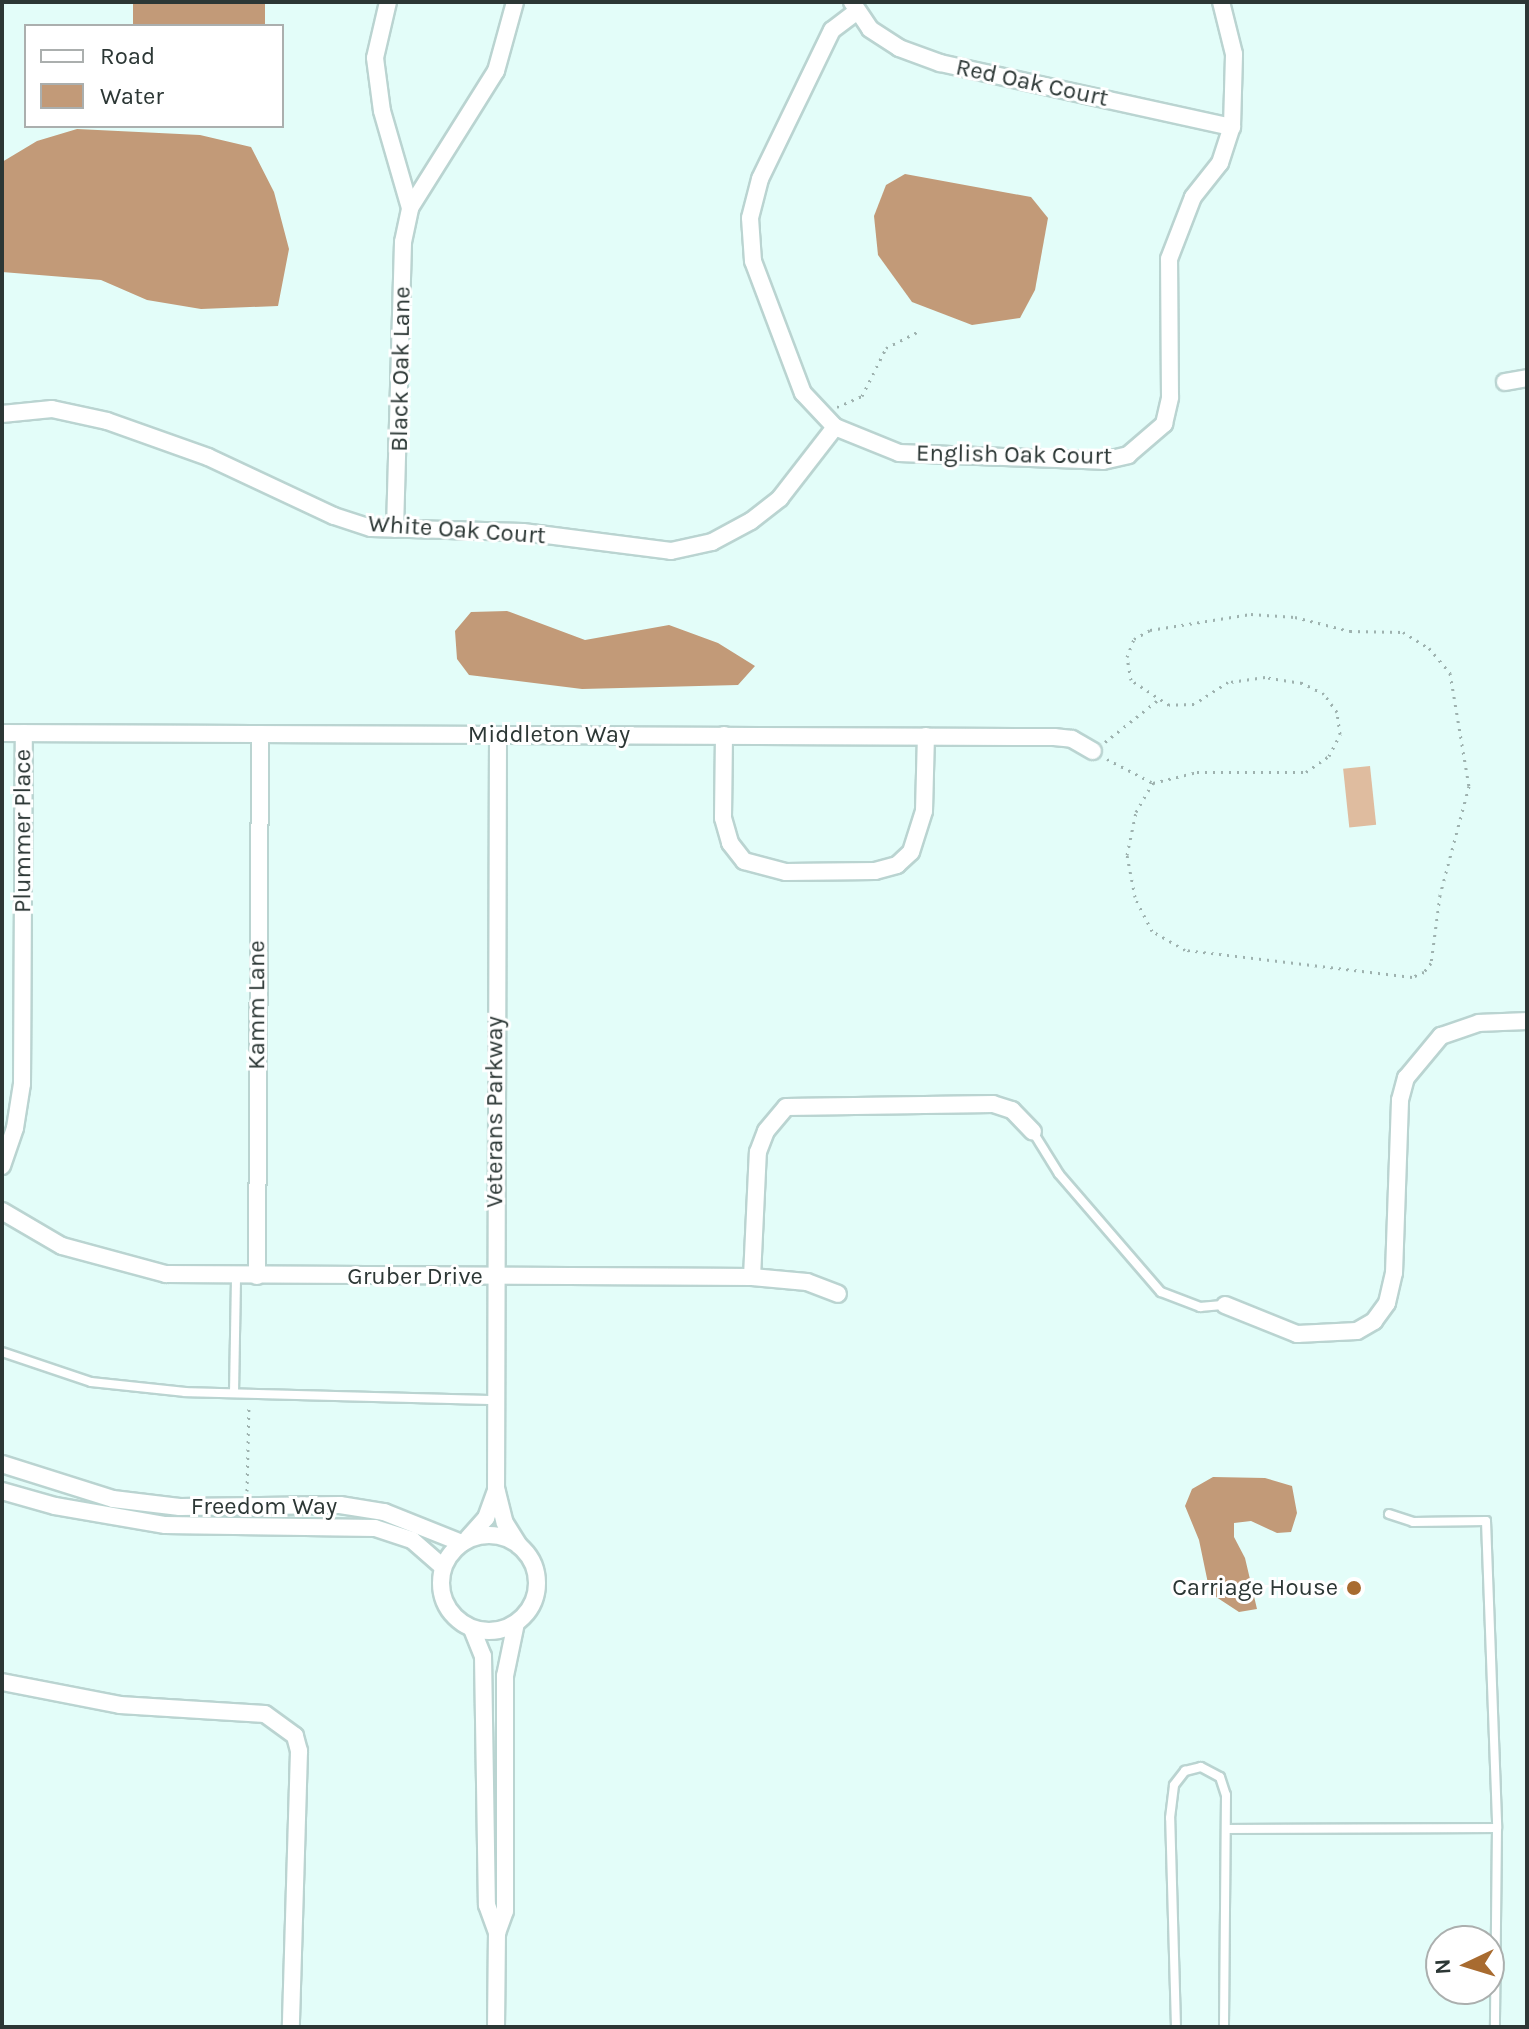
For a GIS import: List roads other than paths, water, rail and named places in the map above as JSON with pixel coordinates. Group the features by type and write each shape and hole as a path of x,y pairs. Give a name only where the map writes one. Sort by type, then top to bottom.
{"street":[{"name":"Black Oak Lane","path":"388,2 375,58 382,111 410,208"},
{"name":"Black Oak Lane","path":"395,529 403,242 410,208 496,71 515,2"},
{"name":"English Oak Court","path":"854,7 832,30 760,179 750,218 753,261 803,393 835,427 899,453 926,457 1103,461 1128,455 1148,442 1164,424 1170,397 1169,259 1188,208 1220,163 1232,127 1234,54 1221,2"},
{"name":"Red Oak Court","path":"854,7 870,29 899,48 940,63 1232,127"},
{"path":"1505,382 1527,378"},
{"name":"White Oak Court","path":"2,414 52,409 107,421 208,457 334,516 395,529 523,532 671,551 712,542 780,498 835,427"},
{"name":"Middleton Way","path":"2,733 1054,737 1072,739 1093,751"},
{"name":"Plummer Place","path":"2,1166 15,1128 22,1084 24,733"},
{"name":"Kamm Lane","path":"257,1276 260,734"},
{"name":"Veterans Parkway","path":"498,735 494,1277 496,1488 505,1523 519,1545"},
{"path":"724,735 723,818 730,843 744,861 786,872 875,871 897,865 911,852 924,811 926,736"},
{"path":"1225,1305 1297,1334 1357,1331 1374,1321 1387,1303 1394,1273 1400,1100 1406,1078 1441,1036 1479,1023 1527,1021"},
{"path":"752,1277 758,1152 766,1131 786,1107 993,1104 1012,1110 1033,1132"},
{"name":"Gruber Drive","path":"3,1214 62,1246 133,1268 236,1276 752,1277 807,1282 838,1294"},
{"name":"Freedom Way","path":"2,1464 62,1486 180,1507 340,1505 384,1512 464,1541"},
{"path":"55,1506 62,1486"},
{"name":"Veterans Parkway","path":"464,1541 486,1518 496,1488"},
{"name":"Freedom Way","path":"2,1491 55,1506 165,1525 375,1528 412,1540 443,1567"},
{"path":"493,1534 519,1545 529,1556 537,1585 527,1613 502,1630 472,1629 459,1621 442,1597 443,1567 464,1541 493,1534"},
{"path":"496,2027 497,1933 505,1911 505,1676 516,1623"},
{"path":"472,1629 483,1656 487,1905 497,1933"},
{"path":"2,1682 120,1705 265,1714 295,1736 299,1751 291,2027"}],"lane":[{"path":"1033,1132 1059,1174 1161,1292 1200,1307 1225,1305"},
{"path":"234,1393 236,1276"},
{"path":"2,1352 91,1382 249,1394 495,1400"},
{"path":"247,1506 249,1525"},
{"path":"1389,1514 1413,1522 1486,1521 1497,1828 1495,2027"},
{"path":"1176,2027 1170,1818 1174,1785 1185,1771 1201,1767 1220,1777 1226,1795 1224,2027"},
{"path":"1226,1829 1497,1828"}],"water":[{"path":"133,2 265,2 265,24 133,24"},
{"path":"77,129 200,135 251,147 274,192 289,249 278,306 201,309 147,300 101,280 2,272 2,162 37,141"},
{"path":"905,174 1031,197 1048,218 1035,290 1020,318 972,325 912,302 878,255 874,216 886,185"},
{"path":"507,611 585,640 669,625 718,643 755,666 738,685 582,689 469,675 457,659 455,631 471,612"},
{"path":"1213,1477 1265,1478 1292,1486 1297,1513 1291,1532 1277,1533 1251,1521 1234,1523 1234,1537 1245,1558 1257,1609 1239,1612 1210,1593 1199,1540 1185,1506 1192,1489"}],"place":[{"name":"Carriage House","path":"1354,1588"}]}
